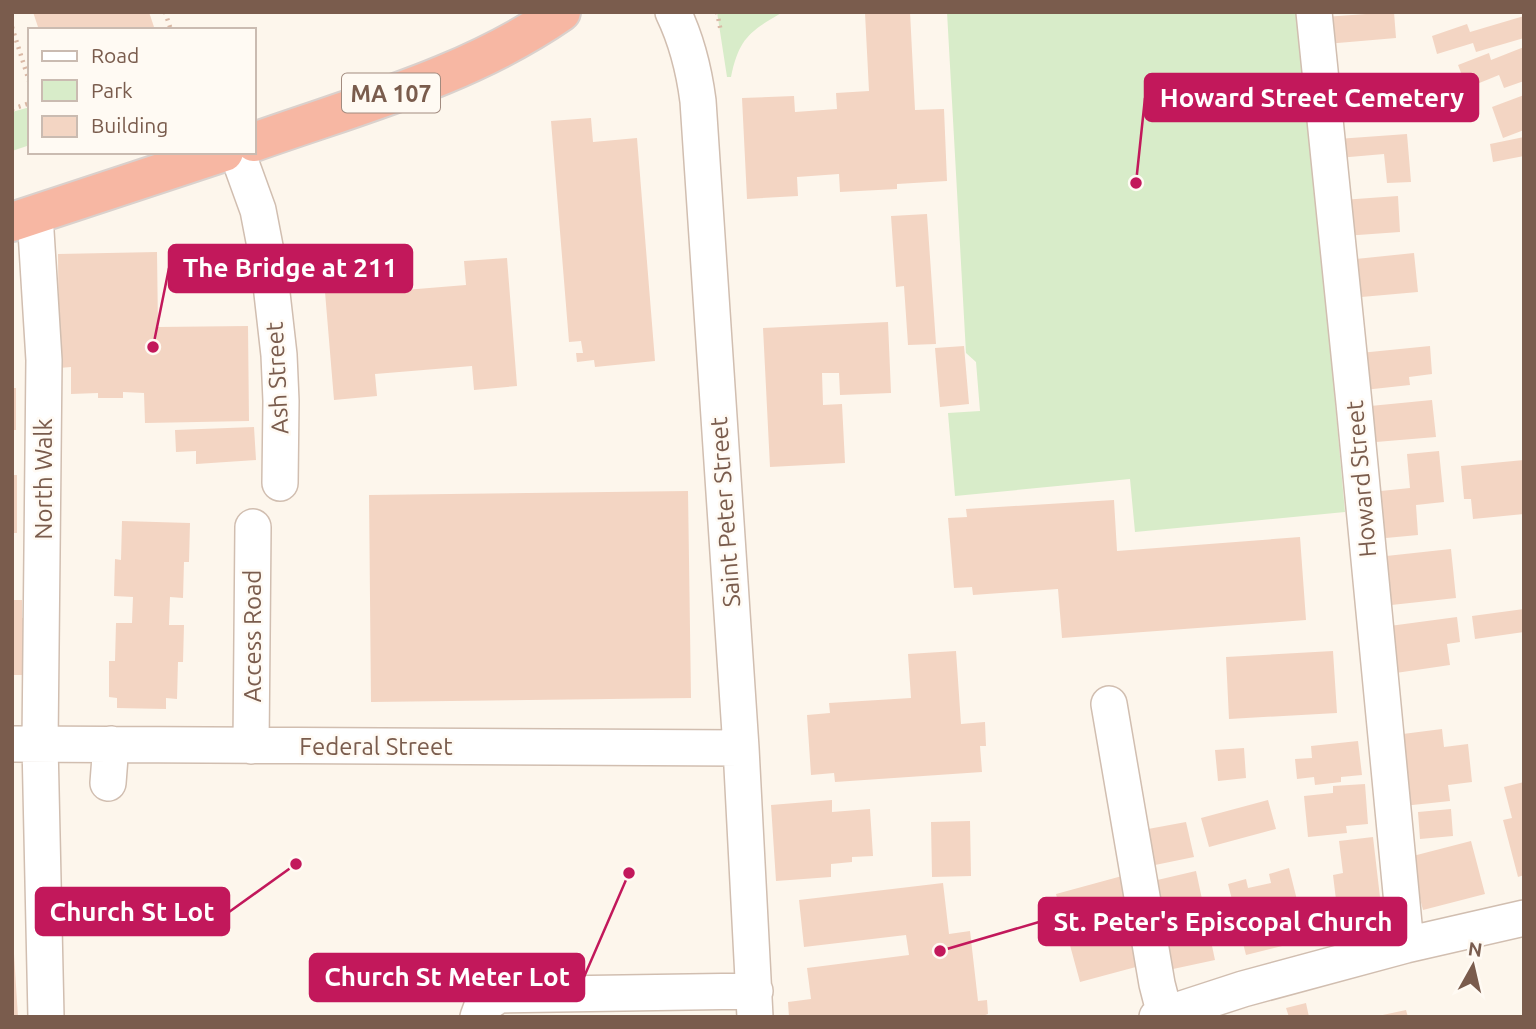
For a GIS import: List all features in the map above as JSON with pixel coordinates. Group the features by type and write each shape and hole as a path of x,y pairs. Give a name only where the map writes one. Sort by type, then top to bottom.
{"highway":[{"name":"MA 107","path":"256,141 462,68 505,47 561,12"},
{"path":"24,218 218,154"}],"street":[{"name":"Saint Peter Street","path":"673,12 683,32 693,64 698,101 741,748 755,1004"},
{"name":"Howard Street","path":"1314,12 1406,945"},
{"name":"Ash Street","path":"238,154 258,210 269,267 282,401 280,483"},
{"name":"North Walk","path":"24,218 44,360 26,744 46,1017"},
{"name":"Access Road","path":"251,746 253,527"},
{"path":"1109,704 1161,1016 1243,989 1406,945 1524,918"},
{"name":"Federal Street","path":"26,744 741,748"},
{"path":"108,783 111,744"},
{"path":"478,1017 482,1006 499,996 755,1004"}],"path":[{"path":"12,27 28,78"}],"green space":[{"path":"717,12 783,12 754,31 742,44 731,77 727,77"},
{"path":"947,12 1300,12 1345,512 1135,532 1130,479 955,496 948,413 980,411 976,362 966,353"},
{"path":"28,108 28,146 12,151 12,112"}],"building":[{"path":"33,12 149,12 154,28 38,28"},
{"path":"910,12 915,110 944,109 947,181 897,184 897,189 840,192 839,174 797,177 798,196 747,199 742,98 794,96 795,112 837,109 836,93 869,91 865,13"},
{"path":"1394,12 1396,38 1326,44 1324,17"},
{"path":"1524,16 1524,38 1476,52 1473,43 1437,54 1432,36 1467,24 1470,32"},
{"path":"1524,47 1524,81 1504,88 1499,75 1467,88 1458,65 1489,53 1491,60"},
{"path":"1401,73 1404,99 1381,102 1382,112 1335,116 1332,80"},
{"path":"1524,95 1524,130 1503,138 1492,107"},
{"path":"591,118 593,142 637,138 655,361 595,367 594,360 577,362 576,353 583,353 581,341 569,342 551,121"},
{"path":"1407,134 1411,182 1387,183 1384,154 1338,158 1337,139"},
{"path":"1524,137 1524,156 1493,162 1490,144"},
{"path":"1398,196 1400,232 1344,236 1342,200"},
{"path":"927,214 936,344 908,345 904,286 896,287 891,216"},
{"path":"157,252 158,327 248,326 249,421 145,423 144,393 123,392 123,398 98,398 98,393 71,394 71,367 59,368 58,254"},
{"path":"1414,253 1418,292 1350,298 1346,260"},
{"path":"507,258 517,386 474,390 472,366 375,374 377,396 334,400 324,280 367,277 368,293 466,285 464,261"},
{"path":"888,322 891,393 840,395 839,373 822,373 823,405 842,404 845,463 770,467 763,328"},
{"path":"964,346 969,404 940,407 935,348"},
{"path":"1430,346 1432,374 1409,377 1410,385 1364,390 1360,353"},
{"path":"12,388 16,388 16,430 12,430"},
{"path":"1432,400 1436,437 1364,443 1360,407"},
{"path":"254,427 256,460 196,464 196,451 176,452 175,430"},
{"path":"1439,451 1444,502 1416,505 1418,535 1375,539 1371,492 1410,488 1407,454"},
{"path":"1524,460 1524,514 1473,519 1471,499 1464,499 1461,466"},
{"path":"12,475 17,475 17,533 12,533"},
{"path":"688,491 691,698 371,702 369,495"},
{"path":"1114,500 1117,551 1300,537 1306,620 1062,638 1058,589 973,595 972,587 954,588 948,518 967,517 966,509"},
{"path":"122,521 190,523 189,562 184,562 183,598 170,597 169,625 184,625 183,662 178,662 177,699 166,698 166,709 117,708 117,698 109,697 109,661 115,661 116,623 132,623 133,597 114,596 115,559 121,560"},
{"path":"1451,549 1456,598 1382,606 1377,557"},
{"path":"12,600 22,600 22,618 30,618 30,650 22,650 22,675 12,675"},
{"path":"1524,609 1524,632 1475,639 1472,616"},
{"path":"1457,617 1460,642 1447,644 1450,665 1389,674 1382,627"},
{"path":"956,651 961,724 985,722 986,746 980,746 982,772 835,782 834,773 811,775 807,715 830,713 829,703 911,698 908,654"},
{"path":"1333,651 1337,713 1229,719 1226,657"},
{"path":"1442,729 1444,747 1468,744 1472,782 1448,785 1450,801 1403,806 1395,735"},
{"path":"1358,741 1362,775 1341,777 1341,782 1315,785 1314,777 1297,779 1295,759 1312,758 1311,746"},
{"path":"1244,748 1246,778 1218,781 1215,750"},
{"path":"1524,782 1524,875 1518,877 1503,820 1512,818 1504,787"},
{"path":"1365,784 1368,824 1346,826 1347,833 1308,837 1304,796 1333,793 1333,786"},
{"path":"832,800 832,812 870,809 873,856 852,857 852,862 831,864 831,877 776,881 771,805"},
{"path":"1268,800 1276,829 1209,847 1201,818"},
{"path":"1451,809 1453,836 1420,839 1418,812"},
{"path":"970,821 971,876 932,877 931,822"},
{"path":"1186,822 1194,857 1155,865 1148,829"},
{"path":"1373,837 1383,923 1360,925 1360,931 1340,933 1333,875 1343,873 1339,841"},
{"path":"1471,841 1485,894 1423,910 1409,857"},
{"path":"1289,868 1307,940 1246,955 1228,884 1246,879 1248,888 1271,883 1269,874"},
{"path":"1196,871 1215,960 1173,969 1153,881"},
{"path":"1122,876 1147,964 1080,982 1056,894"},
{"path":"943,883 949,934 970,931 978,1001 987,1000 988,1014 980,1017 789,1017 788,1002 811,999 807,968 909,955 906,935 804,947 799,900"},
{"path":"14,954 18,1017 12,1017"},
{"path":"1306,1003 1309,1017 1289,1017 1286,1008"},
{"path":"1406,1010 1408,1017 1378,1017 1378,1016"}],"place":[{"name":"Howard Street Cemetery","path":"1136,183"},
{"name":"The Bridge at 211","path":"153,347"},
{"name":"Church St Lot","path":"296,864"},
{"name":"Church St Meter Lot","path":"629,873"},
{"name":"St. Peter's Episcopal Church","path":"940,951"}]}
